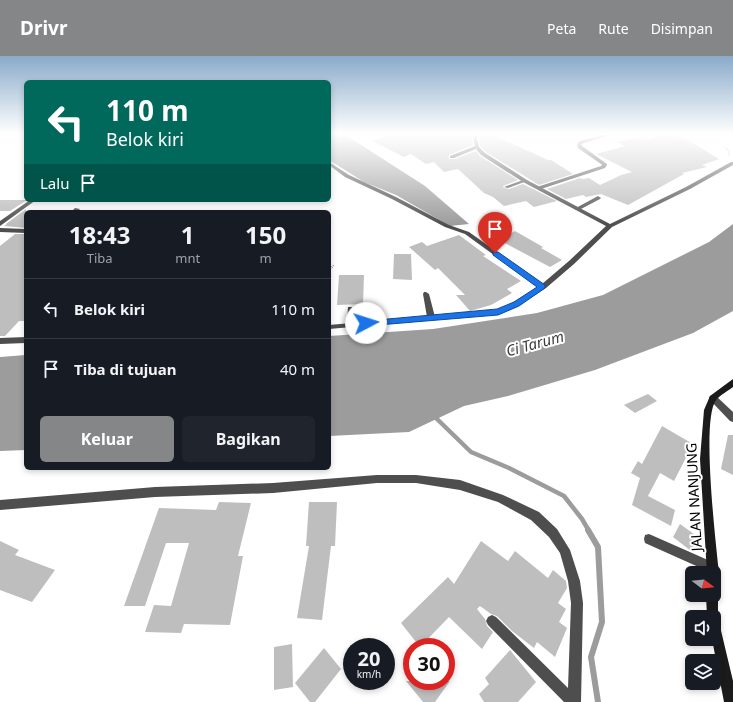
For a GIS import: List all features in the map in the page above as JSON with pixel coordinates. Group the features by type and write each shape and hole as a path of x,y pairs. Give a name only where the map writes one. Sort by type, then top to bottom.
{"main road":[{"path":"713,398 733,382"},
{"name":"JALAN NANJUNG","path":"713,398 708,410 705,460 713,566"},
{"path":"719,646 731,702"}],"street":[{"path":"331,164 347,176 394,198 447,226 467,233 542,287"},
{"path":"499,164 525,181 610,226"},
{"path":"539,188 603,167 604,164"},
{"path":"331,327 498,312 517,304 542,287 610,226 688,188 731,164"},
{"path":"506,187 525,181"},
{"path":"577,209 598,198"},
{"path":"0,224 30,202"},
{"path":"0,230 24,231"},
{"path":"426,294 431,317"},
{"path":"350,309 351,325"},
{"path":"0,342 24,340"},
{"path":"713,398 733,418"},
{"path":"0,505 155,492 273,488 377,479 416,479 460,485 500,498 535,516 553,533 565,550 574,581 577,603 573,702"},
{"path":"649,539 703,566"},
{"path":"492,621 573,702"}],"path":[{"path":"331,268 334,265"}],"water":[{"path":"336,164 391,164 425,186 469,224 450,226 396,195 364,182"},
{"name":"Ci Tarum","path":"733,224 733,311 693,333 595,370 508,396 464,406 409,432 331,436 331,336 433,329 537,313 603,295 709,242"},
{"path":"24,355 24,450 0,451 0,357"}],"building":[{"path":"436,164 493,164 518,180 503,186 504,188 509,189 523,184 557,201 534,207 526,201 504,206 493,197 484,193 458,169 444,172"},
{"path":"506,164 558,164 573,174 539,185"},
{"path":"616,164 704,164 702,165 707,167 682,173 684,174 628,205 601,194 586,197 583,195 566,199 547,189 580,178 589,178 600,185 621,175 632,172"},
{"path":"0,200 24,200 24,202 10,211 0,211"},
{"path":"24,210 24,228 4,226"},
{"path":"515,231 562,260 550,267 499,240"},
{"path":"15,234 24,234 24,321 19,321 5,336 0,336 0,246"},
{"path":"459,235 486,255 483,256 521,281 507,289 512,293 491,305 470,311 456,295 465,295 438,268 435,270 409,247 422,242 427,246"},
{"path":"394,254 411,254 412,280 393,279"},
{"path":"339,275 364,275 363,304 337,305"},
{"path":"648,394 657,401 635,413 624,405"},
{"path":"662,426 693,444 674,481 660,473 648,496 675,510 671,526 632,505 640,478 631,473 638,461 642,464"},
{"path":"728,435 733,435 733,475 721,469"},
{"path":"219,502 251,503 238,556 243,556 230,625 184,624 181,633 145,632 154,605 171,606 189,543 166,543 145,606 124,606 159,508 216,510"},
{"path":"309,502 337,502 335,546 331,546 322,620 297,618 309,546 306,546"},
{"path":"680,524 698,537 691,551 673,537"},
{"path":"0,541 19,550 15,555 55,570 32,602 0,590"},
{"path":"481,541 508,561 515,551 548,578 553,570 566,581 567,588 558,603 566,609 559,622 567,628 555,657 537,642 534,648 512,631 497,616 491,614 480,606 477,609 485,619 487,626 493,632 482,649 449,617 429,638 413,638 401,623 448,577 454,584"},
{"path":"292,644 293,687 274,690 274,647"},
{"path":"324,648 341,669 315,702 310,702 295,683"},
{"path":"510,650 536,682 518,702 484,702 479,694 489,684 485,678"},
{"path":"413,690 444,690 435,702 423,702"}],"waterway":[{"path":"435,415 437,419 471,452 509,468 564,496 582,519 589,531"},
{"path":"588,530 598,547 602,622 591,657 598,702"}],"route":[{"path":"366,323 498,312 517,304 542,287 495,253"}]}
